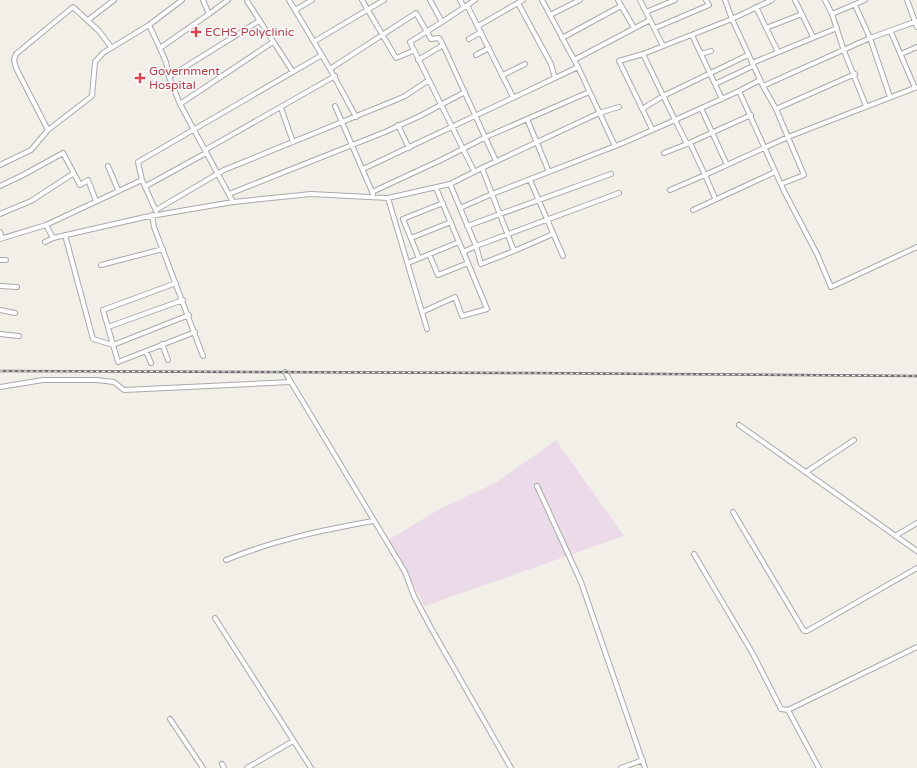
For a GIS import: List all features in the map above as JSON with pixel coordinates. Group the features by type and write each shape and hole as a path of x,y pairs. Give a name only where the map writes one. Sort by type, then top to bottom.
{"street":[{"path":"88,20 113,0"},
{"path":"0,165 31,150 48,130 92,96 96,62 103,53 149,25 182,0"},
{"path":"203,0 209,14"},
{"path":"160,48 228,0"},
{"path":"247,0 293,72"},
{"path":"289,0 315,41 356,117"},
{"path":"295,10 312,0"},
{"path":"362,0 396,58 413,51"},
{"path":"315,41 384,0"},
{"path":"430,0 442,22"},
{"path":"460,0 466,6 478,26 513,97"},
{"path":"474,171 453,127 413,51 410,42 475,0"},
{"path":"478,26 523,0"},
{"path":"542,0 578,67 615,146"},
{"path":"550,15 580,0"},
{"path":"618,0 634,28"},
{"path":"640,0 663,46"},
{"path":"646,12 675,0"},
{"path":"655,28 709,4 706,0"},
{"path":"725,0 752,64 776,109 804,175 781,184"},
{"path":"652,129 619,61 692,35 732,19 772,0"},
{"path":"796,0 813,37"},
{"path":"825,0 832,14 844,51 855,74 866,106"},
{"path":"832,14 855,6 865,0"},
{"path":"906,0 917,27"},
{"path":"518,3 550,64 555,78"},
{"path":"562,38 622,6"},
{"path":"855,6 870,38 890,97"},
{"path":"48,130 14,60 16,54 73,7 88,20 111,47"},
{"path":"756,7 778,52"},
{"path":"330,69 416,13 432,40 439,38 443,45 476,114 496,161"},
{"path":"766,28 802,14"},
{"path":"574,60 650,20"},
{"path":"168,77 259,21"},
{"path":"763,86 844,51 870,38 891,32 916,22"},
{"path":"149,25 166,62 168,77 180,104 233,202"},
{"path":"715,84 778,52 837,28"},
{"path":"469,39 481,32"},
{"path":"670,190 788,137 916,87 891,32"},
{"path":"692,35 722,99"},
{"path":"180,104 273,42"},
{"path":"418,60 443,45"},
{"path":"901,54 917,47"},
{"path":"476,55 489,48"},
{"path":"701,54 712,50"},
{"path":"642,54 675,120 705,175 715,198"},
{"path":"203,356 154,227 155,213 146,186 142,180 138,162 322,55"},
{"path":"642,110 663,96 748,55"},
{"path":"503,75 526,64"},
{"path":"363,169 453,127 476,114 578,67"},
{"path":"776,109 855,74"},
{"path":"146,186 334,76"},
{"path":"155,213 217,174 405,96 429,80"},
{"path":"460,208 615,146 722,99 760,80"},
{"path":"739,91 751,115 775,172 818,254 831,287 890,261 917,247"},
{"path":"229,194 354,145 420,116 465,92"},
{"path":"373,194 486,137 589,92"},
{"path":"335,106 354,145 373,194"},
{"path":"45,242 53,238 155,213 233,202 311,194 373,194 388,198 436,188 450,184 474,171 599,113 619,107"},
{"path":"281,108 293,142"},
{"path":"701,108 727,165"},
{"path":"664,153 689,144 751,115"},
{"path":"526,119 549,172"},
{"path":"398,125 409,148"},
{"path":"0,186 23,175 63,152 80,185 88,180 96,201"},
{"path":"108,166 118,190"},
{"path":"482,168 514,251"},
{"path":"693,210 715,198 775,172"},
{"path":"0,214 31,201 74,173"},
{"path":"468,226 611,174"},
{"path":"0,232 1,238 46,225 142,180"},
{"path":"530,180 563,256"},
{"path":"450,184 476,246 481,264 553,234"},
{"path":"422,312 455,297 462,316 487,309 436,188"},
{"path":"463,252 619,193"},
{"path":"388,198 427,329"},
{"path":"419,258 403,219 443,203"},
{"path":"411,238 451,222"},
{"path":"46,225 53,238"},
{"path":"65,235 94,339 113,344 189,316"},
{"path":"408,263 459,242"},
{"path":"101,265 163,249"},
{"path":"429,254 438,275 468,263"},
{"path":"0,260 6,260"},
{"path":"176,283 103,310 118,362 195,332"},
{"path":"0,286 17,287"},
{"path":"108,327 182,300"},
{"path":"0,310 15,313"},
{"path":"0,334 19,336"},
{"path":"162,344 168,360"},
{"path":"146,351 151,363"},
{"path":"285,372 373,521 405,572 414,596 431,628 511,768"},
{"path":"0,387 43,380 114,382 124,390 290,382"},
{"path":"739,425 917,551"},
{"path":"806,472 854,440"},
{"path":"537,486 581,582 645,768"},
{"path":"733,512 804,631 917,568"},
{"path":"226,560 268,543 299,535 373,521"},
{"path":"895,536 917,523"},
{"path":"694,554 753,654 781,709 788,710 917,647"},
{"path":"215,618 310,768"},
{"path":"788,710 819,768"},
{"path":"170,719 203,768"},
{"path":"247,768 293,741"},
{"path":"621,768 643,760"}],"shaded area":[{"path":"556,440 624,536 425,606 388,540 438,510 497,482"}],"railway":[{"path":"0,371 917,376"}],"place":[{"name":"ECHS Polyclinic","path":"196,32"},
{"name":"Government Hospital","path":"140,78"}]}
